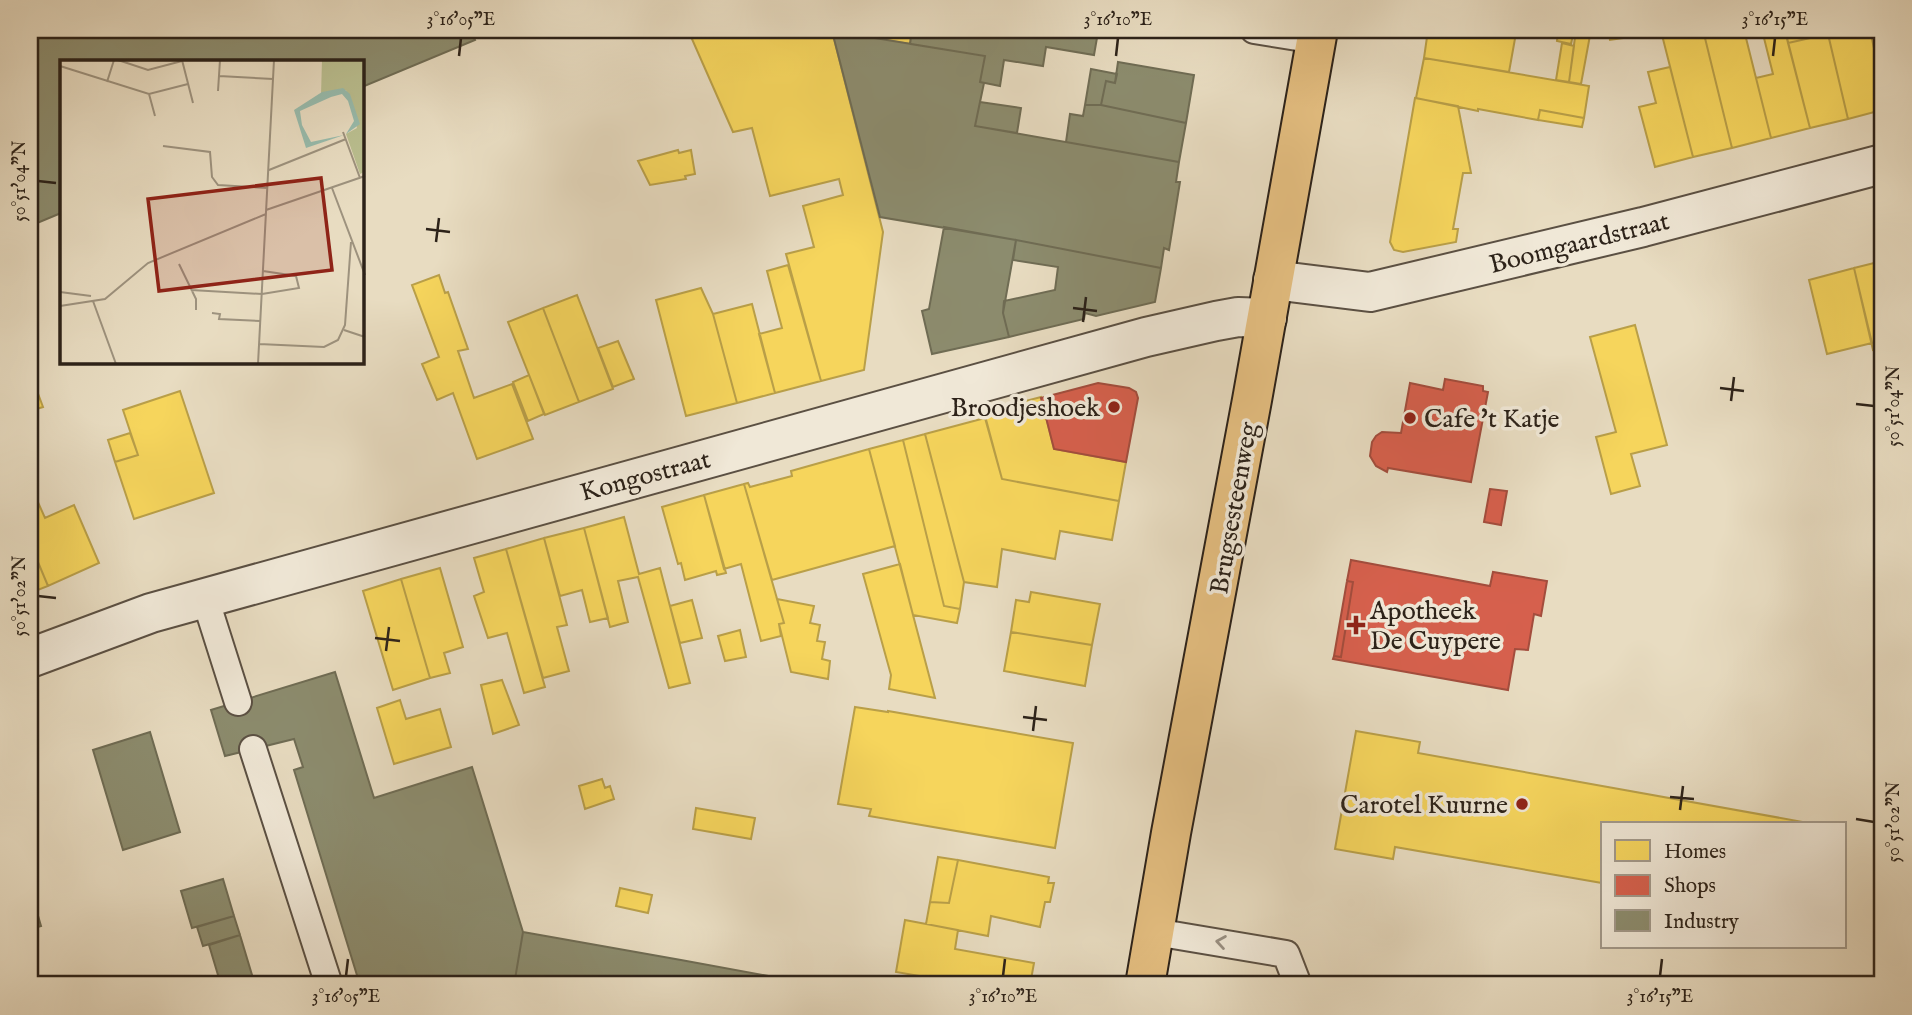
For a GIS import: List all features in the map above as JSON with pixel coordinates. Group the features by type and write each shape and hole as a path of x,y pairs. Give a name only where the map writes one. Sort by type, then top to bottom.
{"main road":[{"name":"Brugsesteenweg","path":"1146,985 1171,833 1317,35"}],"street":[{"name":"Boomgaardstraat","path":"1273,280 1370,292 1643,227 1882,164"},
{"name":"Kongostraat","path":"30,658 151,613 1146,337 1238,317 1267,318"}],"lane":[{"path":"1254,30 1317,35"},
{"path":"205,598 238,702"},
{"path":"253,749 329,985"},
{"path":"1155,932 1286,954 1298,985"}],"building: Homes":[{"path":"688,30 912,30 910,44 832,31 883,232 864,370 821,381 786,254 814,247 803,206 843,195 839,179 770,196 752,128 733,132"},
{"path":"1428,30 1497,30 1516,33 1509,72 1424,58"},
{"path":"1497,30 1526,30 1525,35"},
{"path":"1558,30 1574,30 1571,44 1557,41"},
{"path":"1576,30 1591,30 1581,84 1569,82"},
{"path":"1608,30 1630,30 1631,37 1610,40"},
{"path":"1683,30 1703,30 1732,148 1693,157 1662,35"},
{"path":"1719,30 1744,30 1771,138 1732,148 1704,34"},
{"path":"1762,30 1785,30 1810,128 1771,138 1756,78 1773,74"},
{"path":"1785,30 1827,30 1828,34 1788,43"},
{"path":"1827,30 1870,30 1882,85 1882,110 1848,119"},
{"path":"1828,34 1848,119 1810,128 1788,43"},
{"path":"1562,43 1574,46 1569,82 1556,80"},
{"path":"1424,58 1589,86 1584,118 1540,110 1538,120 1416,98"},
{"path":"1670,67 1693,157 1655,167 1639,107 1656,103 1648,72"},
{"path":"1415,98 1458,106 1471,173 1463,173 1453,229 1458,229 1456,242 1403,252 1394,250 1390,242"},
{"path":"1540,110 1584,118 1582,127 1538,120"},
{"path":"678,150 679,153 691,150 695,174 685,176 686,179 650,185 638,161"},
{"path":"1882,261 1882,348 1873,350 1854,268"},
{"path":"788,265 821,381 775,393 759,334 782,328 767,271"},
{"path":"1854,268 1872,343 1827,354 1809,280"},
{"path":"439,275 445,293 448,292 468,349 458,351 474,398 512,384 533,439 477,459 453,393 437,400 422,364 439,357 412,285"},
{"path":"701,288 713,314 737,403 686,416 656,300"},
{"path":"577,295 613,389 579,402 543,308"},
{"path":"752,304 775,393 737,403 713,314"},
{"path":"543,308 579,402 545,415 508,322"},
{"path":"1635,325 1667,445 1631,454 1640,486 1611,494 1596,437 1616,432 1590,337"},
{"path":"618,341 634,379 613,387 598,348"},
{"path":"30,372 43,407 30,411"},
{"path":"529,375 544,414 528,421 513,382"},
{"path":"180,391 214,493 134,519 115,462 138,455 123,410"},
{"path":"1041,397 1054,449 1126,462 1119,501 1002,479 984,412"},
{"path":"985,418 1002,479 1119,501 1112,540 1060,531 1055,559 1002,549 997,587 964,582 925,434"},
{"path":"130,433 138,455 115,462 108,440"},
{"path":"925,434 964,582 960,609 944,606 903,440"},
{"path":"903,440 944,606 960,609 957,623 913,615 869,449"},
{"path":"869,449 895,546 772,580 744,484 748,483 750,487 792,476 791,471"},
{"path":"744,484 784,623 779,624 781,636 761,641 741,564 724,569 704,495"},
{"path":"704,495 726,573 717,575 716,571 685,580 662,507"},
{"path":"37,500 45,518 74,505 99,563 48,586 30,543 30,504"},
{"path":"624,517 639,574 660,568 690,683 669,688 638,577 618,581 628,622 610,627 584,528"},
{"path":"584,528 608,618 590,622 582,590 560,596 544,538"},
{"path":"544,538 567,625 557,627 569,671 543,678 506,549"},
{"path":"30,543 48,586 30,593"},
{"path":"506,549 545,687 524,693 507,633 488,638 474,596 484,592 474,558"},
{"path":"900,564 935,698 889,689 891,675 863,574"},
{"path":"440,568 463,647 444,653 450,673 430,678 401,579"},
{"path":"401,579 430,678 393,690 363,591"},
{"path":"1031,592 1100,604 1092,645 1011,632 1016,600 1029,602"},
{"path":"777,599 814,606 810,623 820,625 817,641 825,642 822,659 830,661 828,679 791,672 779,624 784,623"},
{"path":"692,600 702,638 680,643 670,606"},
{"path":"740,630 746,657 725,661 718,636"},
{"path":"1011,632 1092,645 1085,686 1004,671"},
{"path":"502,680 519,725 493,734 481,685"},
{"path":"400,700 406,719 440,709 451,747 394,764 377,708"},
{"path":"855,707 1073,743 1055,848 869,816 871,809 838,804"},
{"name":"Carotel Kuurne","path":"1356,731 1420,742 1418,753 1803,822 1601,822 1601,883 1395,847 1393,859 1335,849"},
{"path":"602,779 605,788 610,786 614,799 585,809 579,786"},
{"path":"696,808 755,818 751,839 693,829"},
{"path":"938,857 958,860 949,903 930,902"},
{"path":"958,860 1049,877 1048,883 1054,883 1050,902 1045,902 1040,927 991,916 988,936 926,924 930,902 949,903"},
{"path":"620,888 652,895 648,913 616,906"},
{"path":"905,920 958,930 955,949 1034,963 1030,985 972,985 896,972"}],"building: Shops":[{"path":"1445,379 1483,386 1483,391 1488,392 1471,482 1388,468 1387,472 1376,466 1370,456 1372,442 1382,432 1401,433 1410,383 1443,390"},
{"path":"1098,383 1129,388 1136,392 1138,398 1126,462 1054,449 1041,398"},
{"path":"1490,489 1507,491 1501,525 1484,522"},
{"path":"1351,560 1490,586 1493,572 1547,581 1541,616 1534,614 1528,650 1515,649 1508,690 1333,659 1334,656 1341,657 1353,582 1347,581"},
{"path":"1347,581 1353,582 1341,657 1334,656"}],"building: Industry":[{"path":"30,30 470,30 475,40 364,86 364,60 60,60 60,213 30,226"},
{"path":"912,30 1098,32 1094,55 1046,47 1043,66 1004,60 1000,86 980,82 985,56 910,44"},
{"path":"832,31 985,56 980,82 984,83 975,126 1179,162 1176,182 1180,182 1169,250 1164,248 1161,268 880,217"},
{"path":"1118,62 1194,75 1186,123 1101,105 1106,81 1115,83"},
{"path":"1091,69 1117,74 1115,83 1106,81 1101,105 1085,105"},
{"path":"980,102 1021,108 1017,133 975,126"},
{"path":"1085,105 1101,105 1186,123 1179,162 1066,142 1070,114 1083,116"},
{"path":"944,227 1016,240 1003,313 1009,337 932,354 922,311 929,309"},
{"path":"1016,240 1161,268 1155,302 1096,316 1085,313 1084,319 1009,337 1003,313 1004,301 1055,290 1058,267 1013,260"},
{"path":"335,672 374,798 472,767 523,932 514,985 360,985 294,770 303,767 294,739 225,756 211,710"},
{"path":"150,732 180,832 123,850 93,750"},
{"path":"223,879 234,916 192,928 181,891"},
{"path":"30,888 41,926 30,929"},
{"path":"234,916 240,935 203,946 197,927"},
{"path":"523,932 681,960 817,985 514,985"},
{"path":"240,935 255,985 221,985 209,945"}],"place":[{"name":"Broodjeshoek","path":"1114,407"},
{"name":"Cafe 't Katje","path":"1410,418"},
{"name":"Apotheek De Cuypere","path":"1356,625"},
{"name":"Carotel Kuurne","path":"1522,804"}]}
